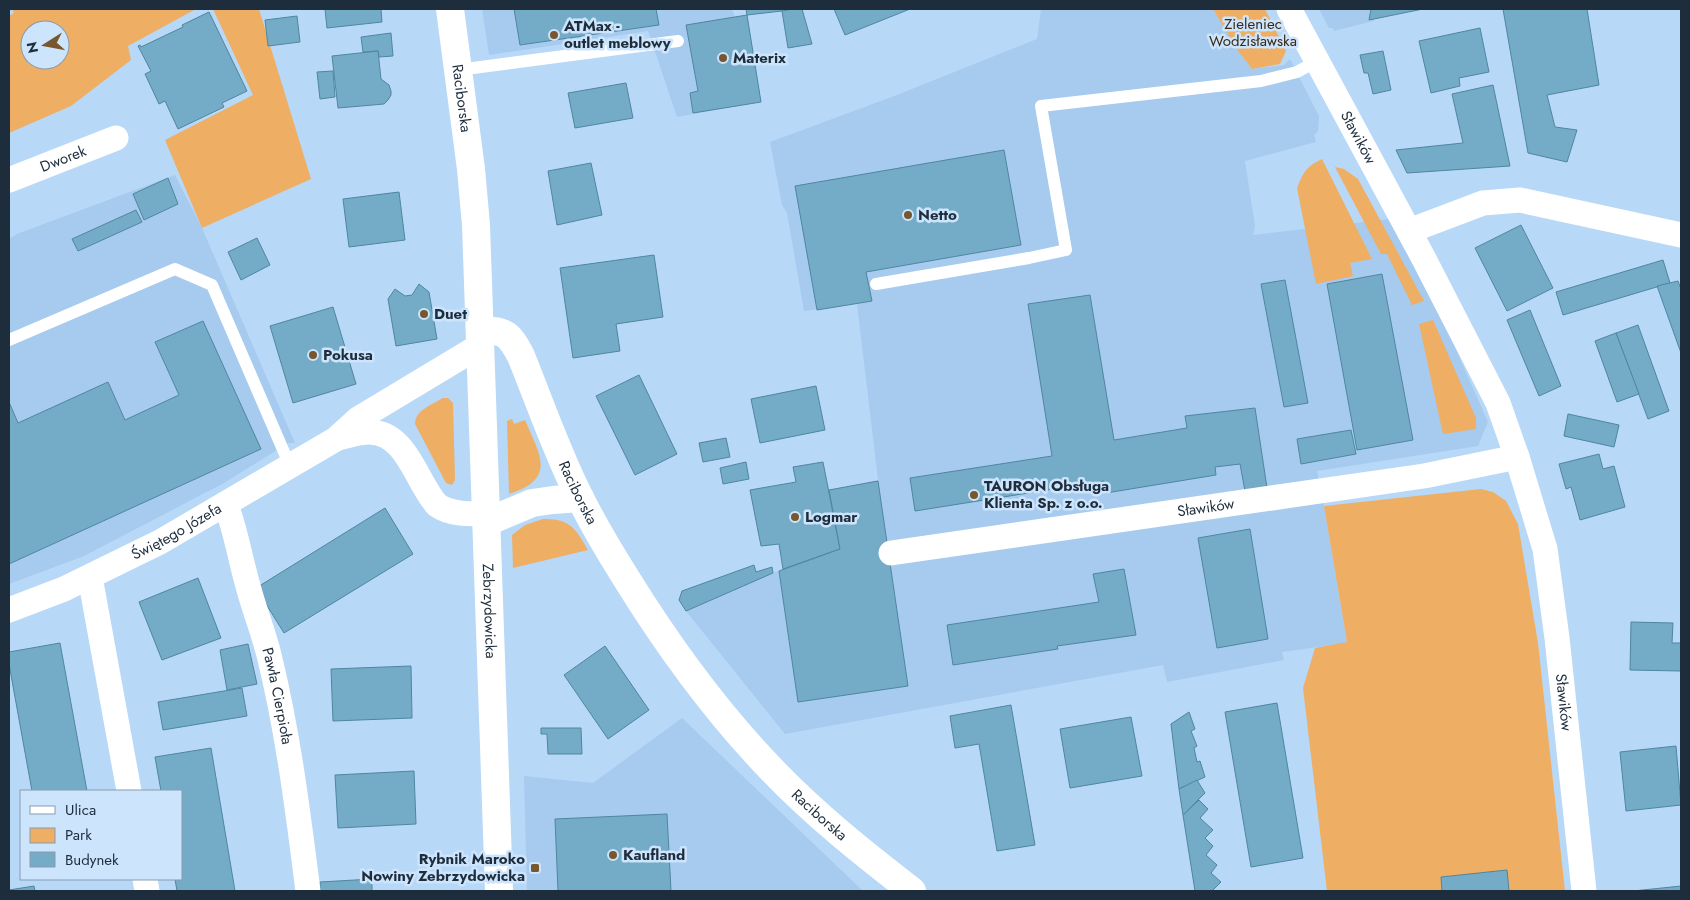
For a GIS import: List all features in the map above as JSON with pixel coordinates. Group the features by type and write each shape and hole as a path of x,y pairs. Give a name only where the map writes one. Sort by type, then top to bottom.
{"street":[{"name":"Raciborska","path":"450,9 471,170 476,225 481,338 500,331 505,333 516,346 522,356 554,443 580,498 613,558 687,669 767,765 842,835 912,891"},
{"name":"Sławików","path":"1289,9 1409,231 1498,403 1517,457 1545,549 1557,638 1584,891"},
{"name":"Dworek","path":"9,180 116,138"},
{"path":"1409,231 1483,203 1520,200 1681,235"},
{"name":"Świętego Józefa","path":"9,610 90,577 160,542 226,505 336,439 358,419 481,338"},
{"name":"Zebrzydowicka","path":"481,338 500,891"},
{"name":"Świętego Józefa","path":"336,439 369,432 394,440 437,505 447,510 487,518"},
{"name":"Sławików","path":"891,553 1424,476 1517,457"},
{"path":"487,518 532,503 580,498"},
{"name":"Pawła Cierpioła","path":"226,505 269,653 286,734 308,891"},
{"path":"90,577 130,790"}],"lane":[{"path":"458,70 678,41"},
{"path":"876,284 1066,250 1041,106 1261,81 1297,72 1317,61"},
{"path":"9,340 175,269 212,285 290,466"}],"shaded area":[{"path":"482,9 732,9 735,17 747,15 761,102 677,117 648,31 489,55"},
{"path":"1041,9 1213,9 1238,51 1252,69 1284,65 1290,59 1319,116 1318,131 1314,135 1316,142 1245,161 1255,226 1253,235 1398,218 1488,422 1478,446 1317,471 1347,643 1282,652 1284,660 1167,682 1163,665 785,734 686,611 773,573 840,549 829,490 878,480 857,304 804,311 787,213 782,205 770,142 897,95 1037,39"},
{"path":"1319,9 1371,9 1369,20 1375,19 1374,21 1334,31 1333,28 1329,28"},
{"path":"175,175 202,228 295,443 288,443 224,483 84,556 9,584 9,239 17,234"},
{"path":"682,718 863,891 527,891 524,776 593,783"}],"green space":[{"path":"12,9 196,9 128,46 131,60 71,106 9,133 9,16 14,13"},
{"path":"213,9 259,9 311,179 202,228 165,140 253,95"},
{"name":"Zieleniec Wodzisławska","path":"1213,9 1265,9 1286,51 1280,64 1252,69 1238,51"},
{"path":"1322,159 1372,259 1350,263 1353,276 1316,284 1297,188 1306,170"},
{"path":"1335,167 1344,169 1358,179 1424,301 1412,305 1387,254 1381,254"},
{"path":"1433,320 1476,418 1476,429 1443,434 1419,324"},
{"path":"443,398 448,398 453,403 455,480 452,485 446,483 415,424 421,411"},
{"path":"512,419 514,424 525,420 536,444 541,464 539,473 534,481 524,488 509,494 507,421"},
{"path":"1481,489 1493,492 1506,501 1518,524 1538,643 1565,891 1327,891 1303,688 1315,648 1347,642 1324,506"},
{"path":"543,519 560,520 571,526 580,536 588,550 513,568 512,535 525,525"}],"building":[{"path":"325,9 381,9 382,22 327,28"},
{"name":"ATMax - outlet meblowy","path":"514,9 656,9 659,25 520,45"},
{"path":"746,9 781,9 782,11 747,15"},
{"path":"802,9 812,44 788,48 782,11"},
{"path":"834,9 910,9 845,35"},
{"path":"1371,9 1423,9 1369,20"},
{"path":"1503,9 1587,9 1599,85 1547,95 1555,127 1577,130 1567,162 1528,153"},
{"path":"209,12 247,91 222,103 224,107 178,129 165,101 159,104 145,74 151,71 138,46 140,45 141,47 183,27 182,25"},
{"name":"Materix","path":"747,15 761,102 693,113 690,93 698,91 686,25"},
{"path":"297,16 300,42 268,46 265,20"},
{"path":"1480,28 1489,72 1459,78 1460,86 1431,93 1419,41"},
{"path":"391,33 393,56 379,57 378,51 363,52 361,37"},
{"path":"378,51 381,79 389,85 391,91 388,100 384,104 338,108 332,56"},
{"path":"1383,51 1391,90 1373,94 1368,73 1364,73 1360,55"},
{"path":"333,71 335,97 320,99 317,72"},
{"path":"626,83 633,118 575,128 568,93"},
{"path":"1493,85 1510,166 1407,173 1396,150 1463,143 1452,94"},
{"name":"Netto","path":"1004,150 1021,245 866,272 872,301 817,310 795,186"},
{"path":"591,163 602,215 557,225 548,171"},
{"path":"168,178 178,204 144,220 133,194"},
{"path":"399,192 405,240 349,247 343,199"},
{"path":"136,210 142,222 78,251 72,239"},
{"path":"1521,225 1553,288 1507,311 1475,248"},
{"path":"257,238 270,265 241,280 228,252"},
{"path":"654,255 663,317 616,324 620,351 573,358 560,268"},
{"path":"1663,260 1670,283 1563,315 1556,292"},
{"path":"1382,274 1413,440 1357,450 1327,284"},
{"path":"1285,280 1308,403 1284,407 1261,284"},
{"path":"1678,281 1681,289 1681,353 1657,286"},
{"path":"419,284 429,292 437,339 396,346 388,299 395,289 405,296 412,295"},
{"path":"1090,295 1114,440 1187,428 1185,416 1255,408 1267,488 1245,491 1240,464 1215,467 1216,475 1106,493 1104,481 915,511 910,478 1052,456 1028,304"},
{"name":"Pokusa","path":"333,307 356,384 293,403 270,326"},
{"path":"1530,310 1561,386 1539,396 1507,320"},
{"path":"203,321 261,449 9,564 9,402 18,423 108,382 125,420 179,395 155,342"},
{"path":"1638,325 1669,411 1648,419 1616,333"},
{"path":"1616,333 1639,394 1617,402 1595,341"},
{"path":"639,375 677,454 635,475 596,396"},
{"path":"816,386 825,430 760,443 751,399"},
{"path":"1568,414 1619,425 1614,447 1564,436"},
{"path":"1351,430 1356,454 1301,464 1297,439"},
{"path":"726,438 730,457 703,462 699,443"},
{"path":"1599,454 1603,469 1614,466 1625,507 1580,520 1571,487 1566,489 1559,464"},
{"path":"746,462 749,479 723,484 720,468"},
{"name":"Logmar","path":"823,462 840,549 783,569 779,544 761,546 750,490 796,482 793,467"},
{"path":"878,481 908,686 798,702 779,571 840,549 829,490"},
{"path":"385,508 413,554 284,633 256,588"},
{"path":"1250,529 1268,639 1217,648 1198,538"},
{"path":"754,565 756,572 772,567 773,573 686,611 679,600 682,591"},
{"path":"1124,569 1136,635 1057,646 1058,649 953,665 947,625 1099,602 1093,574"},
{"path":"198,578 221,638 162,660 139,602"},
{"path":"1631,622 1673,623 1672,643 1681,643 1681,671 1630,670"},
{"path":"60,643 87,790 32,790 9,664 9,652"},
{"path":"248,644 257,684 227,690 220,650"},
{"path":"605,646 649,710 608,739 564,675"},
{"path":"411,666 412,718 333,721 331,669"},
{"path":"242,688 247,716 163,730 158,702"},
{"path":"1277,703 1303,858 1251,867 1225,712"},
{"path":"1011,705 1035,845 997,851 979,744 955,748 950,716"},
{"path":"1189,712 1195,729 1191,731 1197,746 1194,748 1197,762 1200,761 1205,777 1179,789 1171,724"},
{"path":"1131,717 1142,776 1070,788 1060,729"},
{"path":"541,728 581,728 582,754 548,754 547,734 541,734"},
{"path":"1676,746 1681,805 1626,811 1620,752"},
{"path":"211,748 235,891 177,891 175,880 182,880 182,790 161,790 155,757"},
{"path":"414,771 416,824 338,828 335,775"},
{"path":"1197,780 1205,793 1183,815 1179,789"},
{"path":"1199,800 1208,809 1200,818 1213,830 1205,838 1213,846 1206,855 1217,865 1211,873 1221,882 1212,891 1195,891 1183,815"},
{"name":"Kaufland","path":"667,814 671,891 558,891 555,819"},
{"path":"1507,870 1509,891 1442,891 1441,877"},
{"path":"372,879 372,891 320,891 320,882"},
{"path":"34,886 35,891 9,891 9,890"},
{"path":"1681,886 1681,891 1633,891"}],"place":[{"name":"ATMax - outlet meblowy","path":"554,35"},
{"name":"Materix","path":"723,58"},
{"name":"Netto","path":"908,215"},
{"name":"Duet","path":"424,314"},
{"name":"Pokusa","path":"313,355"},
{"name":"TAURON Obsługa Klienta Sp. z o.o.","path":"974,495"},
{"name":"Logmar","path":"795,517"},
{"name":"Kaufland","path":"613,855"},
{"name":"Rybnik Maroko Nowiny Zebrzydowicka","path":"535,868"}]}
